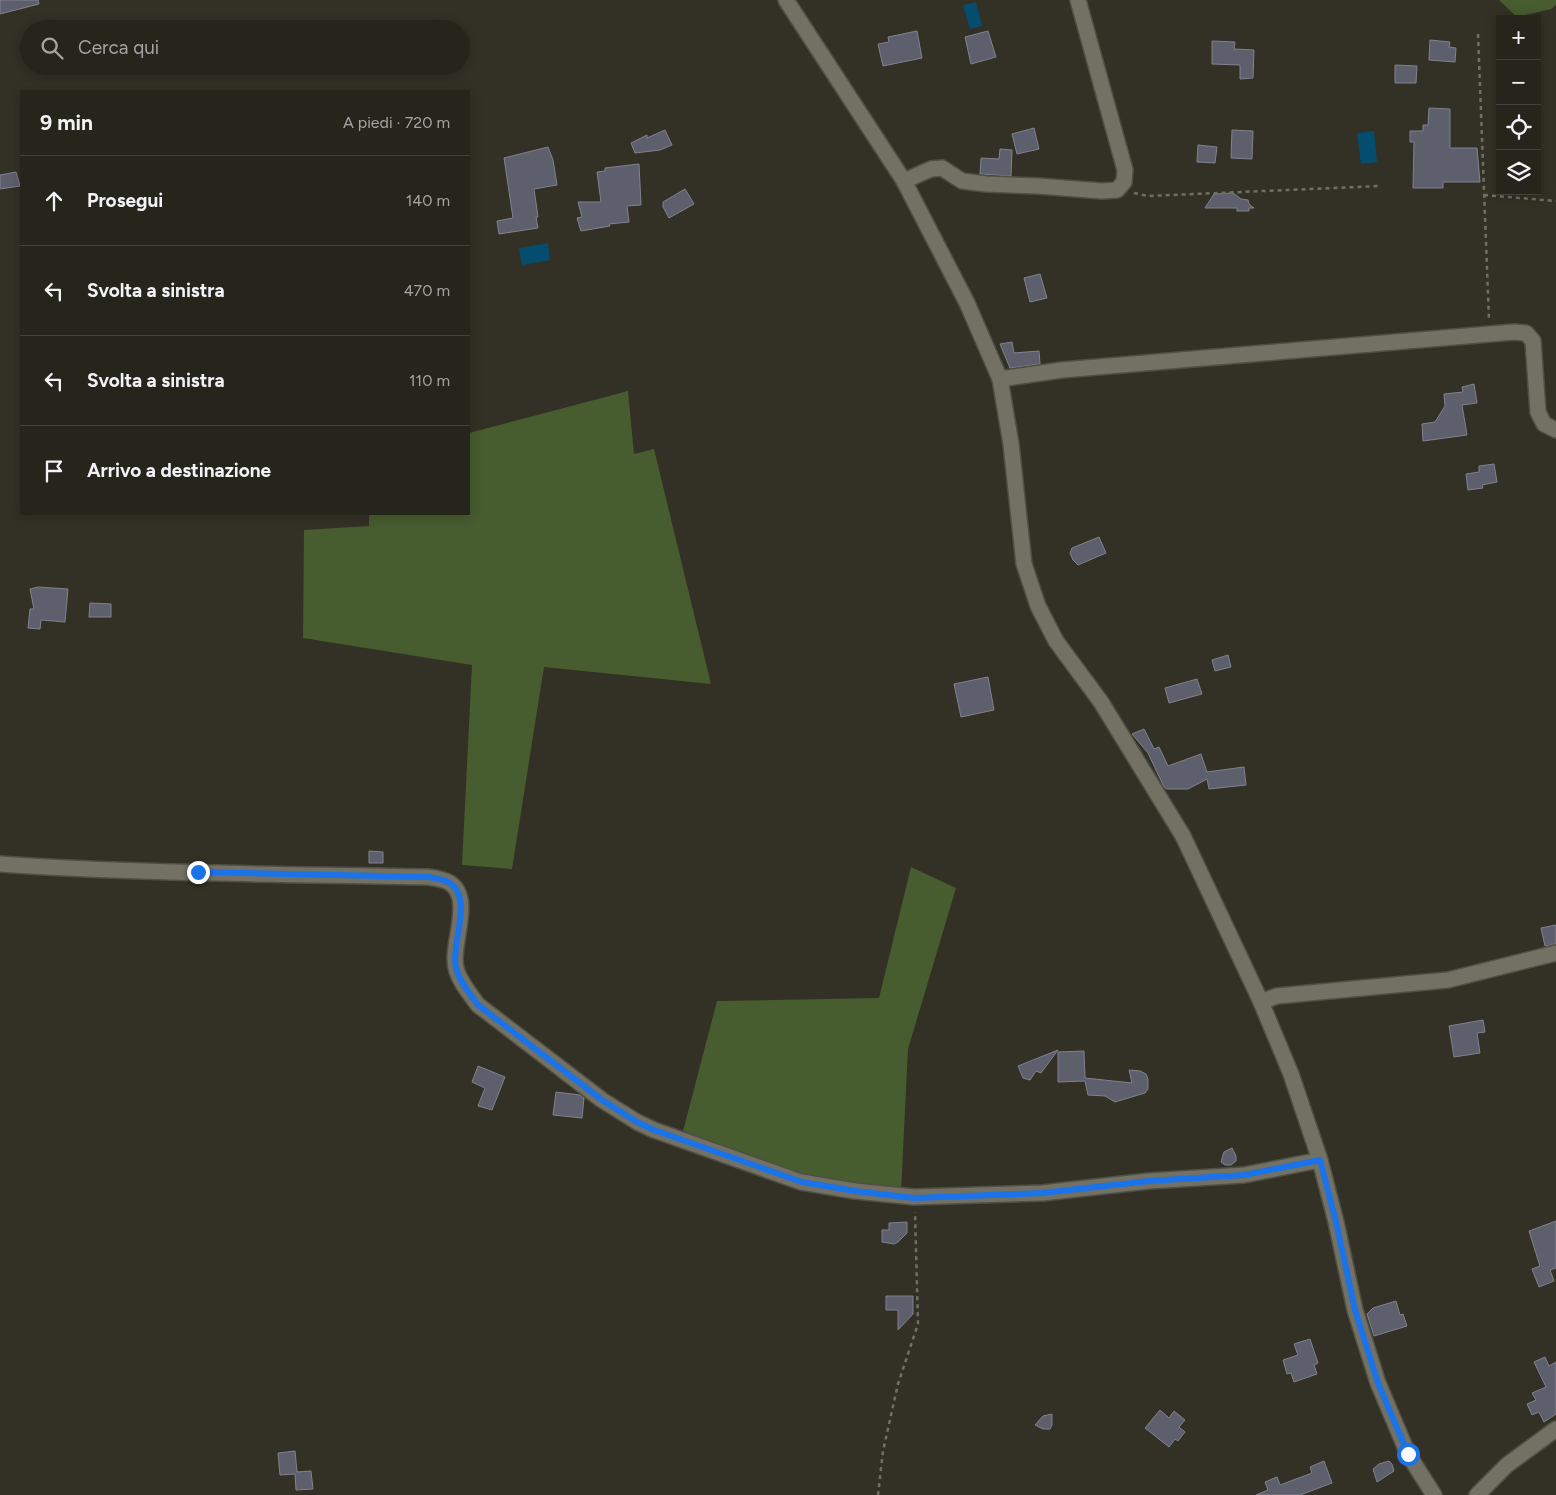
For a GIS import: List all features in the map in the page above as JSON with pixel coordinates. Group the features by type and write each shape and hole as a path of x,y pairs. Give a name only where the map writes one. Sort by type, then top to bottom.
{"street":[{"path":"786,0 904,181 967,303 1000,379 1011,444 1024,564 1038,606 1056,641 1101,702 1184,836 1261,1002 1291,1074 1320,1160 1355,1310 1378,1383 1408,1454 1434,1495"},
{"path":"904,181 932,169 942,168 962,180 986,184 1102,191 1117,190 1124,182 1125,170 1078,0"},
{"path":"1000,379 1062,370 1514,332 1526,333 1533,341 1538,412 1544,424 1556,430"},
{"path":"0,864 179,872 428,877 449,882 454,887 460,900 456,968 478,1005 602,1100 637,1122 654,1130 802,1182 914,1198 1042,1193 1149,1181 1244,1175 1320,1160"},
{"path":"1261,1002 1277,996 1448,980 1556,953"},
{"path":"1477,1495 1507,1465 1556,1429"}],"path":[{"path":"1478,34 1490,334"},
{"path":"1117,190 1148,196 1380,186"},
{"path":"1484,195 1556,201"},
{"path":"878,1495 883,1451 898,1384 918,1324 914,1198"}],"green space":[{"path":"1499,0 1556,0 1556,5 1551,9 1526,15 1515,15"},
{"path":"628,391 634,454 654,449 711,684 544,667 512,869 462,865 472,665 303,638 304,530 369,526 369,515 470,515 470,433"},
{"path":"911,867 956,888 908,1049 901,1192 775,1171 682,1135 717,1001 879,998"}],"water":[{"path":"976,2 982,26 970,29 963,5"},
{"path":"1374,131 1377,162 1361,164 1357,133"},
{"path":"548,243 550,260 522,265 519,248"}],"building":[{"path":"0,0 38,0 39,4 0,14"},
{"path":"917,31 922,58 883,66 878,44 889,42 888,37"},
{"path":"988,31 996,57 971,64 965,37"},
{"path":"1430,40 1450,42 1449,47 1456,48 1455,62 1429,60"},
{"path":"1212,41 1235,42 1234,49 1254,50 1253,78 1240,79 1240,65 1212,64"},
{"path":"1395,65 1417,66 1416,83 1395,83"},
{"path":"1429,108 1450,109 1450,148 1477,148 1480,182 1443,182 1443,188 1413,188 1414,142 1410,142 1410,131 1423,131 1423,125 1428,125"},
{"path":"1034,128 1039,149 1017,154 1012,134"},
{"path":"665,130 672,145 660,150 635,153 631,143 647,135 647,138"},
{"path":"1232,130 1253,131 1252,159 1231,158"},
{"path":"1198,145 1217,147 1215,163 1197,162"},
{"path":"548,147 553,160 557,185 534,189 538,228 499,234 497,221 513,218 504,158"},
{"path":"1000,149 1012,150 1011,176 980,174 981,158 999,159"},
{"path":"639,164 641,205 627,206 629,222 609,224 610,226 581,231 577,218 582,217 578,202 601,202 597,172 605,171 605,168"},
{"path":"16,172 20,186 0,189 0,175"},
{"path":"685,189 694,204 669,218 663,207 663,202"},
{"path":"1233,193 1241,199 1248,200 1249,204 1254,208 1249,208 1249,211 1237,211 1237,208 1205,208 1214,194"},
{"path":"1040,274 1047,298 1030,302 1024,278"},
{"path":"1012,342 1014,353 1039,351 1040,364 1010,368 1000,344"},
{"path":"1474,384 1477,403 1462,405 1467,435 1423,441 1422,424 1435,422 1445,406 1444,394 1463,392 1462,387"},
{"path":"1494,464 1497,482 1482,485 1483,488 1468,490 1466,474 1479,472 1479,466"},
{"path":"1099,537 1106,553 1078,565 1070,553 1072,548"},
{"path":"38,587 68,589 65,622 41,620 40,629 28,628 30,609 34,609 30,589"},
{"path":"90,603 111,604 111,617 89,617"},
{"path":"1228,655 1231,667 1215,671 1212,660"},
{"path":"988,677 994,710 961,717 954,684"},
{"path":"1197,679 1202,694 1169,703 1165,688"},
{"path":"1144,729 1154,749 1159,747 1168,766 1201,754 1207,772 1244,767 1246,785 1209,789 1207,779 1188,789 1167,789 1164,787 1148,753 1132,734"},
{"path":"369,851 383,852 383,863 369,863"},
{"path":"1556,925 1556,944 1545,946 1541,928"},
{"path":"1483,1020 1485,1032 1477,1033 1480,1053 1454,1057 1449,1026"},
{"path":"1058,1050 1041,1073 1036,1071 1030,1080 1023,1078 1018,1066"},
{"path":"1084,1051 1085,1078 1132,1083 1129,1070 1140,1071 1146,1074 1148,1089 1145,1093 1115,1102 1105,1096 1088,1095 1085,1081 1058,1082 1058,1052"},
{"path":"478,1066 505,1077 492,1110 478,1106 485,1088 472,1082"},
{"path":"556,1092 580,1095 584,1098 582,1118 553,1115"},
{"path":"1232,1148 1236,1161 1231,1165 1225,1165 1221,1162 1224,1152"},
{"path":"1556,1221 1556,1268 1550,1270 1554,1281 1539,1287 1532,1269 1540,1266 1529,1231"},
{"path":"907,1222 907,1233 898,1242 894,1244 882,1242 882,1230 889,1230 889,1223"},
{"path":"886,1296 913,1296 913,1314 898,1330 898,1310 886,1310"},
{"path":"1396,1301 1400,1315 1403,1314 1407,1326 1374,1336 1367,1314 1373,1308"},
{"path":"1310,1339 1318,1363 1314,1365 1317,1374 1294,1382 1291,1373 1287,1374 1283,1360 1298,1355 1294,1344"},
{"path":"1545,1357 1549,1366 1556,1362 1556,1414 1544,1422 1539,1412 1532,1415 1527,1404 1536,1400 1532,1393 1546,1387 1534,1362"},
{"path":"1160,1410 1169,1418 1174,1411 1185,1420 1179,1427 1185,1432 1178,1441 1175,1439 1169,1447 1145,1428"},
{"path":"1052,1414 1050,1429 1043,1429 1035,1425 1043,1416"},
{"path":"295,1451 297,1472 311,1471 313,1489 296,1490 295,1474 280,1475 278,1453"},
{"path":"1324,1461 1332,1483 1300,1495 1256,1495 1268,1490 1265,1482 1277,1477 1280,1485 1312,1473 1310,1467"},
{"path":"1389,1461 1394,1471 1377,1482 1373,1469 1379,1464"}],"route":[{"path":"198,872 428,877 449,882 454,887 460,900 456,968 478,1005 602,1100 637,1122 654,1130 802,1182 914,1198 1042,1193 1149,1181 1244,1175 1320,1160 1355,1310 1378,1383 1408,1454"}]}
